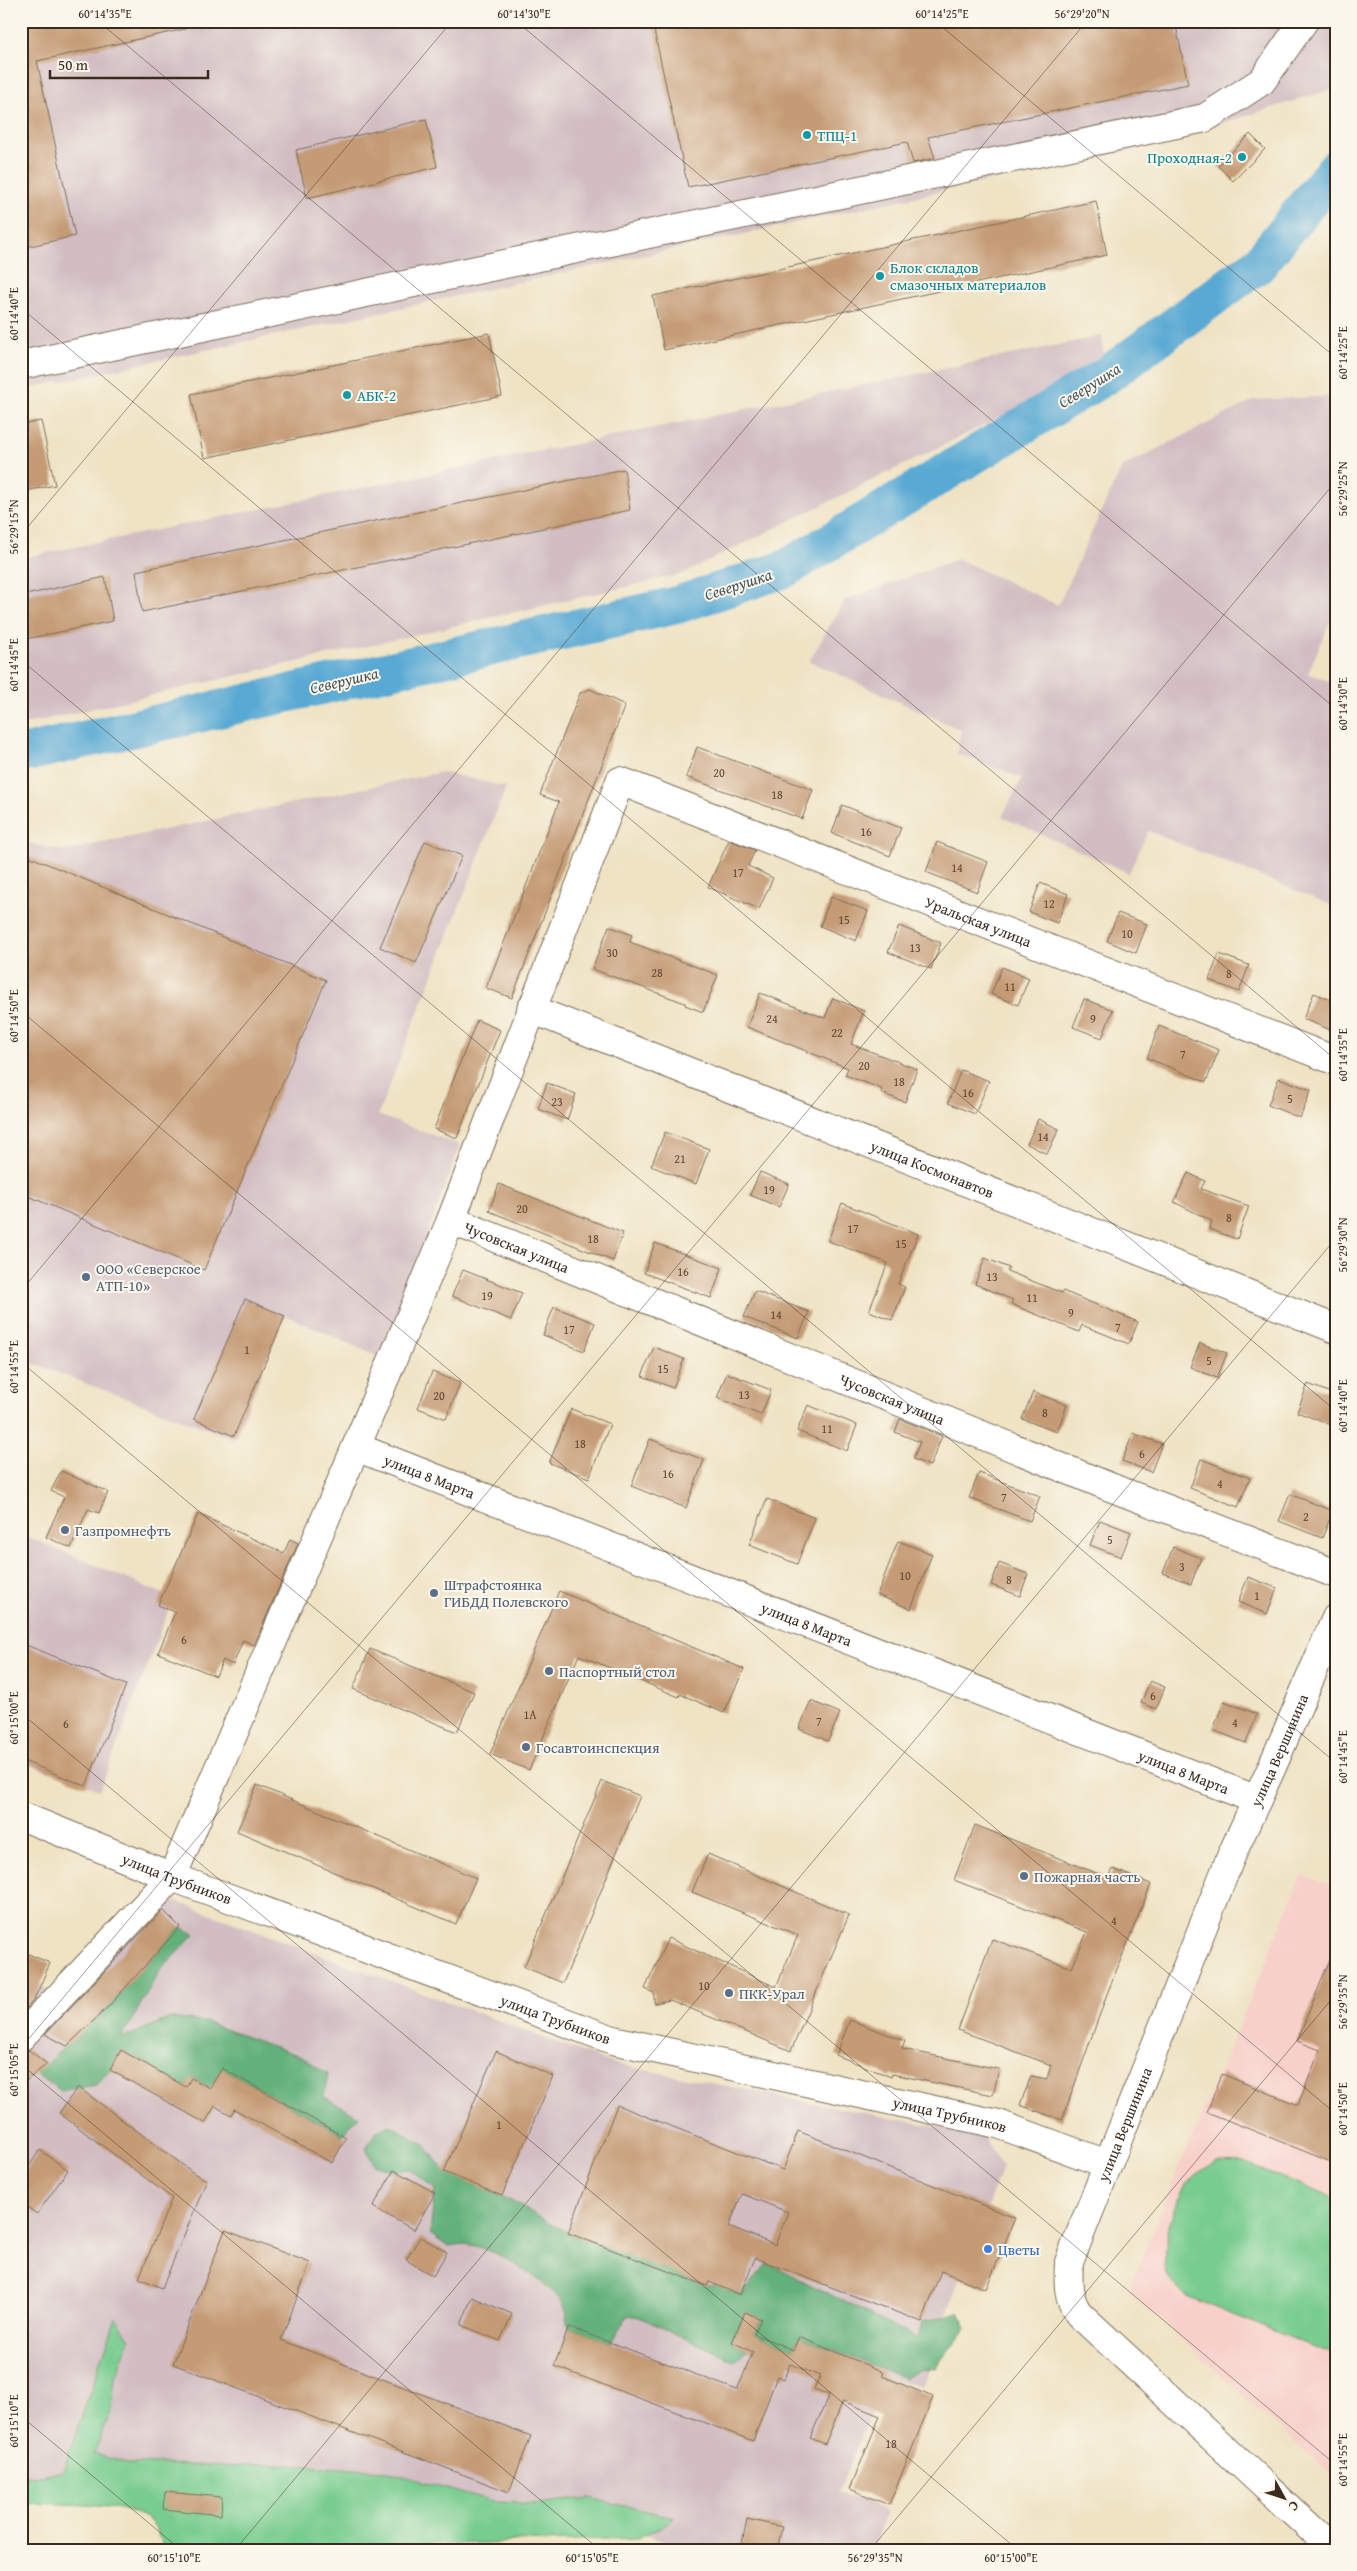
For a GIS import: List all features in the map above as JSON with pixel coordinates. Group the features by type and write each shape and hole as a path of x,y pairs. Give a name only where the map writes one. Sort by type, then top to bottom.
{"street":[{"path":"21,365 1205,118 1262,81 1304,21"},
{"name":"Уральская улица","path":"531,1009 620,780 1336,1061"},
{"path":"21,2037 172,1877 356,1448 451,1220 531,1009"},
{"name":"улица Космонавтов","path":"531,1009 1336,1329"},
{"name":"Чусовская улица","path":"451,1220 1110,1487 1336,1574"},
{"name":"улица 8 Марта","path":"356,1448 1257,1800"},
{"name":"улица Вершинина","path":"1334,2550 1144,2376 1074,2307 1070,2299 1069,2262 1232,1854 1336,1618"},
{"name":"улица Трубников","path":"21,1816 172,1877 613,2040 998,2124 1108,2164"}],"shaded area":[{"path":"21,21 1336,21 1336,88 1141,148 21,390"},
{"path":"1102,336 1104,366 682,574 21,725 21,558"},
{"path":"1336,396 1336,608 1308,673 1336,684 1336,907 1148,831 1129,873 1002,817 1022,778 957,754 961,730 809,661 845,600 958,559 1058,605 1122,467 1254,400"},
{"path":"442,772 506,787 378,1115 460,1145 400,1308 379,1357 285,1315 235,1439 21,1359 21,841 63,851"},
{"path":"21,1534 173,1598 100,1790 21,1762"},
{"path":"1302,1874 1336,1887 1336,2480 1128,2291"},
{"path":"167,1898 615,2064 984,2136 1002,2168 956,2288 922,2387 886,2377 838,2492 887,2511 872,2550 691,2550 631,2529 21,2482 21,1969 62,2002"}],"green space":[{"path":"180,1927 195,1934 160,1970 121,2039 170,2018 205,2022 303,2057 328,2074 324,2097 359,2116 342,2135 222,2068 210,2088 192,2078 186,2087 121,2050 110,2070 96,2085 60,2091 36,2073 108,2007"},
{"path":"390,2125 425,2145 445,2172 502,2196 568,2233 707,2286 716,2285 740,2295 768,2263 918,2339 922,2322 959,2312 967,2327 935,2368 920,2369 905,2378 799,2337 793,2350 754,2334 761,2319 745,2312 732,2342 747,2349 735,2361 639,2317 628,2315 611,2343 569,2327 563,2304 557,2296 521,2268 493,2253 470,2245 447,2246 430,2234 435,2189 410,2169 394,2170 375,2166 366,2149 375,2132"},
{"path":"1217,2161 1244,2162 1336,2199 1336,2356 1184,2295 1170,2280 1165,2263 1165,2251 1170,2223 1180,2196 1194,2176"},
{"path":"116,2318 130,2339 115,2377 112,2409 94,2454 127,2463 227,2466 276,2464 386,2471 496,2502 536,2504 589,2498 674,2517 667,2523 638,2538 423,2545 413,2550 164,2550 157,2531 151,2522 140,2515 126,2510 89,2505 21,2503 21,2474 33,2476 63,2471"}],"building":[{"path":"21,21 184,21 185,29 37,61 75,236 21,248"},
{"name":"ТПЦ-1","path":"652,21 1175,21 1188,84 928,137 935,158 913,163 907,142 688,187"},
{"path":"426,119 437,167 307,198 296,150"},
{"name":"Проходная-2","path":"1250,134 1265,149 1233,181 1218,166"},
{"name":"Блок складов смазочных материалов","path":"1096,201 1107,255 664,350 653,296"},
{"name":"АБК-2","path":"489,333 502,396 204,458 191,394"},
{"path":"41,421 55,485 21,492 21,425"},
{"path":"624,469 630,510 142,612 136,571"},
{"path":"105,577 113,621 21,640 21,596"},
{"path":"590,689 625,705 512,998 486,988 559,802 540,795 580,693"},
{"path":"697,747 813,790 802,819 686,777"},
{"path":"842,805 901,828 890,856 832,833"},
{"path":"729,840 755,850 748,866 773,878 759,909 708,887"},
{"path":"425,841 462,856 416,963 380,947"},
{"path":"937,842 988,862 977,892 926,872"},
{"path":"21,853 326,980 204,1270 21,1193"},
{"path":"1040,883 1068,894 1057,923 1029,912"},
{"path":"831,897 868,911 856,941 820,926"},
{"path":"1118,913 1147,924 1136,953 1107,941"},
{"path":"609,926 632,935 630,942 718,975 703,1012 685,1005 685,1003 592,969"},
{"path":"899,926 941,943 931,969 888,952"},
{"path":"1219,954 1249,965 1239,992 1209,980"},
{"path":"1002,967 1029,978 1018,1005 991,994"},
{"path":"760,993 825,1018 833,998 864,1011 851,1044 917,1069 905,1102 881,1093 882,1089 845,1075 848,1068 747,1027"},
{"path":"1314,993 1336,1002 1336,1032 1303,1019"},
{"path":"1084,999 1113,1010 1102,1038 1073,1027"},
{"path":"477,1020 500,1030 457,1138 434,1129"},
{"path":"1159,1026 1219,1050 1206,1082 1147,1058"},
{"path":"961,1070 989,1081 975,1114 948,1103"},
{"path":"1279,1078 1311,1090 1300,1118 1268,1105"},
{"path":"547,1083 576,1094 567,1120 538,1109"},
{"path":"1038,1119 1059,1129 1047,1154 1027,1144"},
{"path":"665,1132 709,1149 696,1184 651,1166"},
{"path":"760,1172 789,1184 779,1207 750,1195"},
{"path":"1188,1173 1205,1181 1201,1189 1249,1206 1237,1239 1209,1229 1212,1221 1174,1202"},
{"path":"499,1184 623,1233 613,1261 489,1211"},
{"path":"842,1203 918,1234 898,1284 905,1287 892,1320 869,1311 888,1263 828,1241"},
{"path":"655,1243 722,1268 711,1298 644,1273"},
{"path":"985,1258 1009,1268 1007,1271 1062,1293 1063,1291 1138,1322 1129,1344 1082,1325 1079,1332 1011,1304 1013,1300 975,1284"},
{"path":"463,1270 522,1293 511,1320 452,1296"},
{"path":"755,1291 809,1312 798,1338 744,1317"},
{"path":"245,1299 285,1316 234,1436 194,1419"},
{"path":"554,1307 595,1323 584,1351 543,1335"},
{"path":"1200,1343 1227,1353 1217,1378 1190,1367"},
{"path":"654,1347 684,1359 673,1388 642,1376"},
{"path":"432,1372 460,1383 446,1419 418,1408"},
{"path":"727,1373 771,1390 761,1415 717,1398"},
{"path":"1308,1384 1336,1395 1336,1427 1297,1412"},
{"path":"1033,1392 1067,1405 1057,1432 1022,1419"},
{"path":"808,1405 857,1425 847,1451 797,1431"},
{"path":"571,1409 610,1424 589,1478 549,1463"},
{"path":"900,1419 942,1436 930,1466 913,1459 920,1442 895,1432"},
{"path":"1133,1433 1162,1444 1151,1472 1122,1461"},
{"path":"650,1439 704,1460 686,1508 631,1486"},
{"path":"1201,1459 1250,1478 1238,1507 1190,1488"},
{"path":"61,1471 108,1492 99,1513 88,1509 71,1548 46,1537 64,1497 51,1491"},
{"path":"979,1473 1040,1496 1030,1521 969,1498"},
{"path":"1290,1494 1333,1511 1322,1538 1279,1521"},
{"path":"767,1499 815,1518 797,1564 749,1545"},
{"path":"198,1514 284,1553 290,1539 298,1543 254,1645 243,1640 233,1665 223,1660 216,1676 158,1653 175,1612 158,1605"},
{"path":"1100,1520 1131,1532 1121,1557 1090,1545"},
{"path":"898,1541 932,1554 911,1609 877,1595"},
{"path":"1173,1547 1201,1558 1191,1584 1163,1573"},
{"path":"999,1563 1028,1574 1020,1596 991,1585"},
{"path":"1248,1577 1277,1588 1267,1614 1238,1602"},
{"path":"559,1591 744,1669 724,1713 680,1694 679,1697 579,1655 529,1770 490,1754"},
{"path":"21,1643 126,1685 86,1786 21,1760"},
{"path":"370,1649 474,1692 457,1732 353,1689"},
{"path":"1150,1681 1165,1687 1156,1709 1141,1703"},
{"path":"811,1701 840,1713 828,1741 799,1729"},
{"path":"1224,1701 1257,1714 1246,1743 1213,1730"},
{"path":"602,1781 640,1796 563,1983 524,1967"},
{"path":"257,1785 476,1878 456,1924 237,1831"},
{"path":"975,1825 1109,1878 1113,1869 1151,1884 1107,1994 1062,2120 1020,2105 1031,2076 1047,2079 1051,2065 958,2030 992,1939 1072,1968 1087,1932 954,1880"},
{"path":"708,1854 849,1915 791,2051 670,2000 654,2003 654,1993 645,1989 668,1938 776,1987 798,1935 692,1892"},
{"path":"163,1910 180,1927 108,2007 67,2046 45,2034"},
{"path":"1335,1947 1336,2164 1207,2112 1222,2074 1298,2105 1320,2050 1297,2041"},
{"path":"21,1951 50,1963 34,2000 21,2014"},
{"path":"850,2020 905,2041 902,2049 999,2069 993,2095 892,2074 891,2077 836,2055"},
{"path":"29,2050 47,2064 21,2085 21,2052"},
{"path":"121,2050 186,2087 191,2078 210,2088 222,2068 346,2138 332,2163 234,2109 231,2115 215,2106 205,2123 110,2070"},
{"path":"496,2051 553,2076 502,2196 444,2172"},
{"path":"78,2087 195,2174 207,2180 162,2288 139,2278 172,2198 59,2113"},
{"path":"617,2105 783,2170 798,2131 1015,2218 986,2289 941,2271 922,2322 755,2258 740,2295 709,2282 707,2286 568,2233","holes":["742,2194 788,2212 775,2245 729,2226"]},
{"path":"40,2150 68,2170 37,2214 21,2203 21,2178"},
{"path":"394,2170 435,2193 414,2230 373,2207"},
{"path":"225,2230 310,2263 281,2340 531,2436 509,2492 173,2364"},
{"path":"420,2237 447,2252 433,2276 406,2260"},
{"path":"472,2297 512,2314 500,2341 461,2325"},
{"path":"745,2312 761,2319 754,2334 793,2350 799,2337 884,2372 882,2376 933,2397 889,2505 850,2489 880,2416 843,2401 825,2444 810,2438 829,2395 814,2389 820,2376 790,2364 784,2379 777,2376 753,2441 554,2366 569,2327 737,2390 753,2352 732,2342"},
{"path":"165,2492 222,2497 221,2515 163,2509"},
{"path":"747,2519 782,2527 777,2550 741,2548"}],"waterway":[{"name":"Северушка","path":"21,754 677,605 785,569 1107,375 1259,264 1336,168"}],"place":[{"name":"ТПЦ-1","path":"807,135"},
{"name":"Проходная-2","path":"1242,157"},
{"name":"Блок складов смазочных материалов","path":"880,276"},
{"name":"АБК-2","path":"347,395"},
{"name":"ООО «Северское АТП-10»","path":"86,1277"},
{"name":"Газпромнефть","path":"65,1530"},
{"name":"Штрафстоянка ГИБДД Полевского","path":"434,1593"},
{"name":"Паспортный стол","path":"549,1671"},
{"name":"Госавтоинспекция","path":"526,1747"},
{"name":"Пожарная часть","path":"1024,1876"},
{"name":"ПКК-Урал","path":"729,1993"},
{"name":"Цветы","path":"988,2249"}]}
